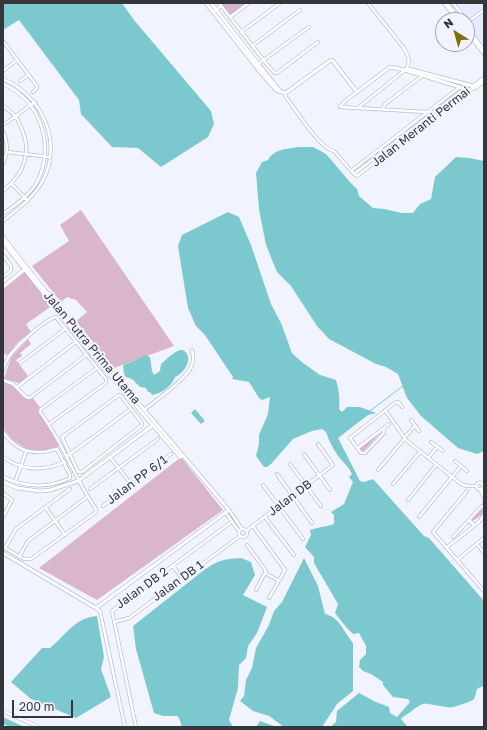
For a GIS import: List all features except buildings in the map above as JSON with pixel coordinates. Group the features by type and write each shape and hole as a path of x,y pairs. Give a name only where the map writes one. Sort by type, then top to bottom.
{"street":[{"path":"206,3 214,10 276,90 285,93 286,97 314,135 324,146 331,151 334,151 354,174"},
{"path":"211,3 214,10"},
{"path":"230,17 249,3"},
{"path":"241,32 280,3"},
{"path":"359,107 405,70 409,63 408,54 368,3"},
{"path":"446,3 453,12"},
{"path":"453,3 460,12"},
{"path":"214,10 220,4 273,72 277,73 318,42"},
{"path":"252,46 300,10"},
{"path":"475,15 484,10"},
{"path":"257,65 309,27"},
{"path":"475,38 484,50"},
{"path":"3,41 37,86 33,92"},
{"path":"475,42 484,54"},
{"path":"3,50 7,47"},
{"path":"3,71 18,60"},
{"path":"285,93 331,60 357,92"},
{"path":"257,65 281,91"},
{"path":"428,112 340,106 390,66 467,89 475,88 484,81"},
{"path":"405,70 409,69 473,86"},
{"path":"20,81 28,75"},
{"path":"383,109 385,104 422,76"},
{"name":"Jalan Meranti Permai","path":"354,174 467,89 484,78"},
{"path":"3,79 13,83 35,102 48,129 50,141 50,157 42,181 28,201 3,221"},
{"path":"3,84 16,91 30,105 38,116 43,128 45,156 38,180 25,198 3,214"},
{"path":"350,171 461,87"},
{"name":"Jalan Meranti Permai","path":"354,174 357,176 467,89"},
{"path":"3,125 35,102"},
{"path":"3,106 16,116 25,136 26,154 24,165 12,184 3,191"},
{"path":"3,131 7,142 7,152 3,164"},
{"path":"7,152 50,157"},
{"path":"12,184 28,201"},
{"name":"Jalan Putra Prima Utama","path":"3,237 25,269"},
{"name":"Jalan Putra Prima Utama","path":"3,242 152,426 180,457 184,456"},
{"path":"3,255 11,266 11,271 3,277"},
{"path":"3,287 25,269"},
{"path":"3,370 8,358 16,349 28,337 52,318 56,318 65,328 106,379 106,383 49,424"},
{"path":"20,363 65,328"},
{"path":"17,387 76,342"},
{"path":"144,410 189,371 193,360 192,350"},
{"path":"3,380 13,384 28,398 92,351"},
{"name":"Jalan Putra Prima Utama","path":"92,351 229,510"},
{"path":"70,489 16,529 5,548 19,557 27,560 31,559 96,512 96,509 78,481 54,432 40,412 97,368"},
{"path":"119,395 131,409 142,423 141,427 82,472 78,472 62,439 63,436 119,395"},
{"path":"384,428 384,433 365,453 362,453 350,437 396,402 399,403 402,408"},
{"path":"66,457 131,409"},
{"path":"385,410 405,438 436,465 463,485 482,486"},
{"path":"411,420 419,432"},
{"path":"358,448 390,424"},
{"path":"3,482 17,488 40,491 50,490 78,481 152,426"},
{"path":"378,470 415,426"},
{"path":"3,432 12,444 26,452 43,452 57,449 65,462 70,478 49,485 34,486 3,477"},
{"path":"90,489 158,439"},
{"path":"431,442 443,451"},
{"name":"Jalan DB","path":"246,531 333,465 318,444"},
{"path":"428,458 437,446"},
{"path":"16,482 26,452"},
{"path":"392,484 420,452"},
{"name":"Jalan PP 6/1","path":"103,506 171,454"},
{"path":"304,454 330,490"},
{"path":"3,457 16,465 36,468 45,468 65,462"},
{"path":"110,457 131,484"},
{"path":"455,461 467,471"},
{"path":"290,464 321,506"},
{"path":"408,500 436,465"},
{"path":"419,517 461,466"},
{"path":"277,474 312,522"},
{"path":"477,486 480,482 484,492"},
{"path":"263,485 303,539"},
{"path":"482,486 484,498"},
{"path":"467,491 433,531 484,591"},
{"path":"3,493 12,500 3,517"},
{"path":"19,557 28,541 87,497"},
{"path":"453,537 482,506"},
{"path":"46,508 65,535"},
{"path":"96,608 229,510 241,530 240,536"},
{"path":"225,512 241,530 246,531"},
{"path":"479,522 484,515"},
{"path":"265,517 294,555"},
{"path":"446,548 474,525 484,519"},
{"path":"469,520 474,525"},
{"name":"Jalan DB 2","path":"136,727 111,612 113,609 230,523"},
{"path":"253,526 285,570 269,598"},
{"name":"Jalan DB 1","path":"114,622 127,619 240,536 246,536 246,531"},
{"path":"457,560 484,538"},
{"path":"477,544 484,552"},
{"path":"247,545 266,570 256,590"},
{"path":"3,553 100,611 124,727"},
{"path":"173,566 182,578"},
{"path":"265,574 279,581"},
{"path":"3,711 39,727"}],"shaded area":[{"path":"220,3 246,3 232,14 229,14"},
{"path":"450,3 484,3 484,48 475,36 475,12 457,12"},
{"path":"81,210 174,346 114,368 76,321 87,312 76,300 67,297 61,302 32,266 69,241 60,225"},
{"path":"25,272 53,305 26,324 31,332 18,342 8,355 3,354 3,289"},
{"path":"28,339 31,344 20,353 22,356 16,360 28,376 19,383 4,379 11,357"},
{"path":"3,381 13,384 28,398 33,398 41,409 40,413 55,433 60,446 44,451 29,450 12,440 3,428"},
{"path":"380,433 363,452 360,449 360,447"},
{"path":"181,457 223,510 97,600 39,568"},
{"path":"482,501 484,504 484,513 473,521 472,519 479,510 483,509"}],"water":[{"path":"3,3 122,3 134,20 211,111 214,124 208,137 161,167 138,148 112,147 81,114 79,100 19,20 3,30"},
{"path":"299,147 313,147 326,154 357,189 359,196 373,208 402,213 413,213 420,204 431,199 435,177 456,157 484,161 484,451 477,454 458,448 421,416 407,398 398,374 329,339 317,326 291,286 277,272 266,245 259,209 256,173 262,162 268,160 277,152"},
{"path":"228,212 239,217 251,245 271,304 281,323 292,353 320,375 336,380 339,394 339,409 342,412 347,407 360,407 376,413 368,415 338,438 360,481 364,482 373,479 424,536 429,538 484,601 484,686 477,690 474,699 471,701 452,707 426,704 421,705 401,719 408,727 330,727 336,722 337,711 359,693 389,707 390,713 397,717 410,702 408,699 393,697 383,685 383,682 371,674 363,671 359,667 360,660 366,654 366,646 359,633 353,634 335,613 338,604 314,563 314,557 305,547 311,535 310,530 334,524 334,515 331,512 344,504 353,482 349,477 352,474 351,471 338,456 326,432 322,429 312,431 293,439 271,464 264,467 256,456 259,444 259,435 268,414 270,397 262,400 259,398 249,382 232,379 233,377 205,335 196,326 188,308 178,246 182,235"},
{"path":"183,350 188,357 187,365 166,389 159,393 152,395 146,388 140,387 124,374 123,365 145,355 150,357 154,375 160,371 161,364 172,354"},
{"path":"195,409 205,421 201,424 191,413"},
{"path":"241,558 251,562 255,575 243,595 267,607 257,633 248,646 246,658 239,665 238,688 229,720 232,725 231,727 182,727 177,716 163,716 154,713 136,649 133,626 204,570 218,562"},
{"path":"304,558 318,586 325,614 334,618 338,622 353,643 353,691 337,704 322,727 284,727 269,716 253,711 240,701 244,696 246,680 252,668 256,648 269,625 274,611 282,602"},
{"path":"97,616 104,657 101,669 111,697 76,718 31,699 11,682 42,648 50,648 71,628 82,620"},
{"path":"3,717 24,727 10,727 3,724"},
{"path":"260,721 277,727 256,727"}],"waterway":[{"path":"370,411 403,386"}]}
